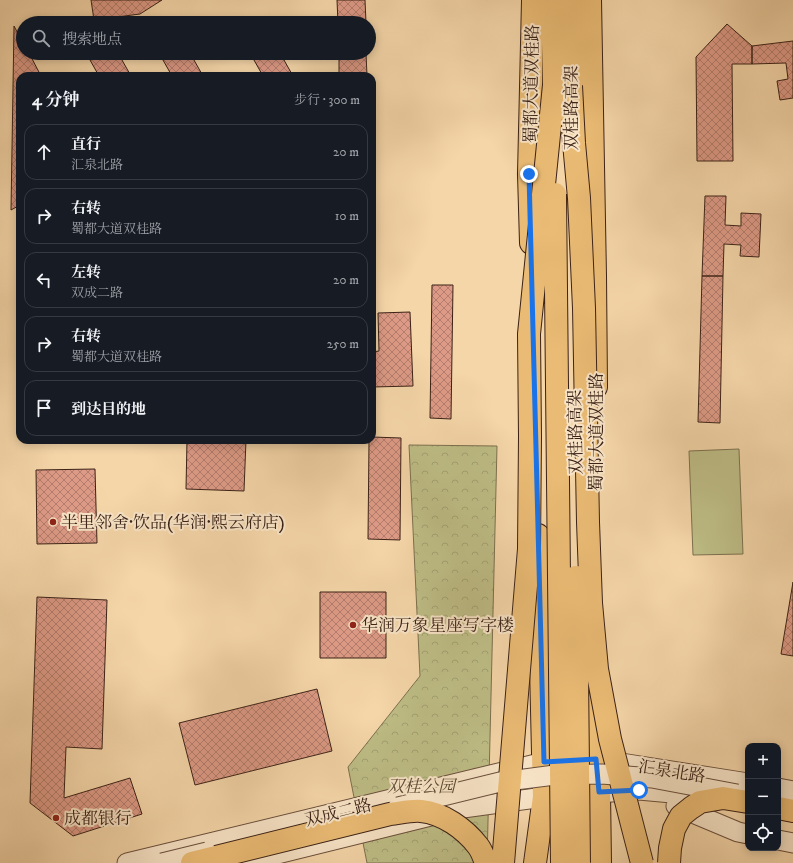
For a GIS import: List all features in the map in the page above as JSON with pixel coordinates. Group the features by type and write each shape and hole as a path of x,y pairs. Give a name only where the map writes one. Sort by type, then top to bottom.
{"main road":[{"name":"蜀都大道双桂路","path":"533,0 529,174 544,762 544,797 536,863"},
{"name":"双桂路高架","path":"554,0 563,85 579,863"},
{"name":"双桂路高架","path":"562,863 563,85 571,0"},
{"name":"蜀都大道双桂路","path":"590,0 597,481 594,688 596,759 606,863"},
{"path":"503,863 529,549 529,334 563,85"},
{"path":"563,85 574,143 579,198 584,300 588,522 592,610 597,669 610,739 642,863"},
{"path":"599,792 600,863"},
{"path":"542,863 544,797"},
{"path":"669,863 674,829 681,816 700,802 723,798 745,802"},
{"path":"781,809 793,811"},
{"path":"192,863 390,814 421,811 438,815 455,824 467,834 479,848 486,863"}],"street":[{"name":"双成二路","path":"127,863 544,762 596,759"},
{"name":"汇泉北路","path":"596,759 745,783"},
{"path":"162,863 500,782 555,775 602,774 652,778 745,795"},
{"path":"781,789 793,791"},
{"name":"汇泉北路","path":"599,792 639,790 683,794 745,807"},
{"path":"639,790 738,832 745,833"},
{"name":"双成二路","path":"241,863 463,808 544,797 599,792"},
{"path":"781,802 793,804"},
{"path":"781,816 793,818"},
{"path":"781,841 793,843"}],"green space":[{"name":"双桂公园","path":"409,445 497,446 487,863 367,863 348,767 420,676"},
{"path":"739,449 743,554 693,555 689,451"}],"building":[{"path":"91,0 162,0 140,14 125,16 93,16"},
{"path":"337,0 365,0 366,16 338,16"},
{"path":"727,24 752,46 752,64 732,64 733,161 697,161 696,57"},
{"path":"14,26 16,30 16,60 33,60 39,72 16,72 16,207 11,210"},
{"path":"793,41 793,98 780,100 777,81 788,79 786,63 752,64 752,46"},
{"path":"90,60 122,60 129,72 97,72"},
{"path":"163,60 194,60 201,72 170,72"},
{"path":"254,60 284,60 291,72 261,72"},
{"path":"339,60 366,60 367,72 339,72"},
{"path":"705,196 726,196 725,225 741,226 741,213 761,214 759,257 740,256 741,245 724,244 723,276 702,276"},
{"path":"702,276 723,276 720,423 698,422"},
{"path":"432,285 453,285 451,419 430,418"},
{"path":"410,312 413,386 376,387 376,351 379,351 378,313"},
{"path":"376,437 401,438 400,540 368,539 369,444 376,444"},
{"path":"187,444 246,444 244,491 186,489"},
{"path":"95,469 97,543 37,544 36,470"},
{"path":"793,582 793,656 781,654"},
{"name":"华润万象星座写字楼","path":"320,592 386,592 386,658 320,658"},
{"path":"37,597 107,600 102,749 66,747 64,798 130,778 142,814 73,836 30,803"},
{"path":"317,689 332,751 195,785 179,723"}],"place":[{"name":"半里邻舍·饮品(华润·熙云府店)","path":"53,522"},
{"name":"华润万象星座写字楼","path":"353,625"},
{"name":"成都银行","path":"56,818"}],"route":[{"path":"529,174 544,762 596,759 599,792 639,790"}]}
